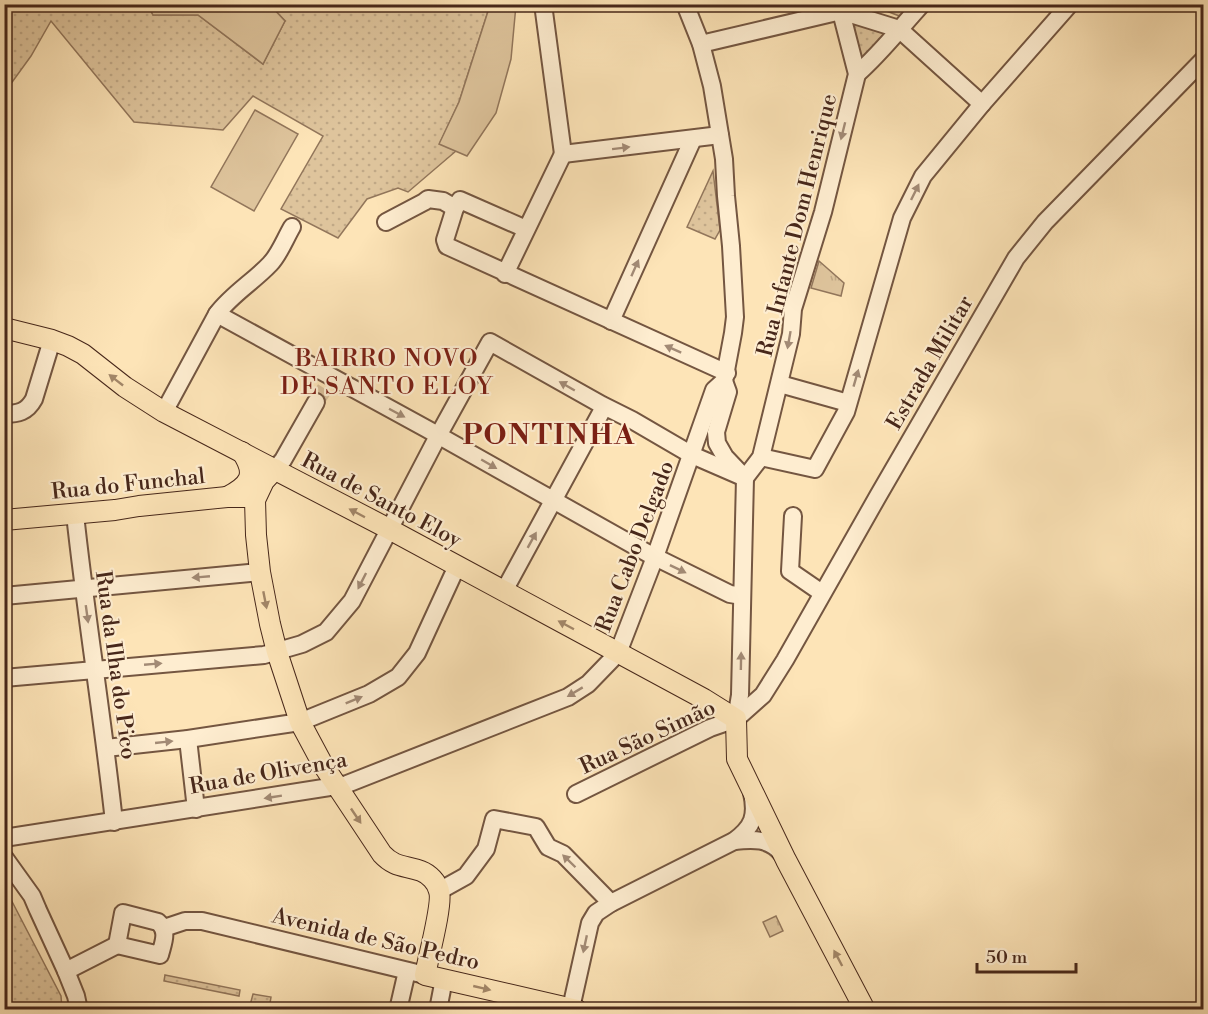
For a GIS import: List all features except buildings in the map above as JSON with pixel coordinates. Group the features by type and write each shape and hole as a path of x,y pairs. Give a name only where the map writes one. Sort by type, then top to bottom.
{"main road":[{"name":"Rua de Santo Eloy","path":"4,328 52,340 83,354 125,387 164,412 389,529 704,699 736,719"},
{"path":"227,497 242,489 250,476 249,465 242,452"},
{"path":"275,469 264,481 255,500 260,572 277,652 300,722 322,765 336,786 388,860 428,874 439,891 440,905 416,973"},
{"name":"Rua do Funchal","path":"4,520 227,497 249,497 255,500"},
{"path":"736,719 737,759 786,860 865,1010"},
{"name":"Avenida de São Pedro","path":"416,973 563,1008"}],"street":[{"path":"506,274 563,154 543,4"},
{"path":"685,4 701,44 712,86 724,159 731,246 735,316 725,377 728,392 716,432 717,444 725,457 745,478"},
{"path":"840,8 857,74 871,62 922,4"},
{"path":"736,719 740,695 745,478 761,457 815,469 846,412 902,218 923,176 982,104 1070,4"},
{"path":"701,44 840,8 899,29 982,104"},
{"name":"Estrada Militar","path":"736,719 763,695 785,660 1016,258 1045,222 1203,59"},
{"name":"Rua Infante Dom Henrique","path":"761,457 791,334 793,309 823,212 857,74"},
{"path":"563,154 720,135"},
{"path":"611,321 693,139"},
{"path":"386,222 428,199 443,201 455,208"},
{"path":"526,229 460,200 455,208 445,240 447,246 611,321 725,377"},
{"path":"164,412 217,314 235,294 271,263 292,227"},
{"path":"217,314 329,381 438,436 655,557 730,594 742,596"},
{"path":"4,414 19,413 30,406 52,340"},
{"path":"4,678 264,655 302,644 326,632 352,601 490,342 692,455 745,478"},
{"name":"Rua Cabo Delgado","path":"618,653 655,557 714,390 725,377"},
{"path":"780,384 848,403"},
{"path":"275,469 283,460 316,402"},
{"path":"504,591 604,407"},
{"name":"Rua da Ilha do Pico","path":"75,514 114,822"},
{"path":"793,516 790,571 822,593"},
{"path":"106,748 188,739 300,722 369,694 398,677 417,653 457,566"},
{"path":"4,596 260,572"},
{"name":"Rua de Olivença","path":"4,838 347,784 568,697 588,684 618,653"},
{"name":"Rua São Simão","path":"576,794 710,728 736,719"},
{"path":"188,739 196,809"},
{"path":"563,1008 590,923 596,913 610,903 734,842 744,834 754,814 750,786"},
{"path":"439,891 466,876 486,849 494,819 536,827 548,847 563,855 610,903"},
{"path":"734,842 753,839 765,841 778,850 786,860"},
{"path":"4,857 32,896 66,971 79,1010"},
{"path":"66,971 117,945 160,955 164,928 158,922 123,914 117,945"},
{"name":"Avenida de São Pedro","path":"164,928 185,921 202,921 416,973"},
{"path":"398,1010 416,973"},
{"path":"438,1010 444,979"}],"green space":[{"path":"5,5 148,5 153,15 198,15 263,64 285,21 270,5 490,5 459,102 440,143 456,151 408,192 398,188 367,199 338,238 281,209 323,136 253,96 223,130 134,122 51,21 31,56 5,92"},
{"path":"148,5 270,5 285,21 263,64 198,15 153,15"},
{"path":"490,5 516,5 511,59 496,113 467,156 439,144 459,102"},
{"path":"871,5 913,5 902,17"},
{"path":"854,24 884,31 886,36 864,57 859,57 851,27"},
{"path":"255,110 298,134 254,211 211,187"},
{"path":"713,171 720,230 715,239 687,227"},
{"path":"819,261 844,283 841,296 811,288"},
{"path":"5,888 61,996 62,1009 5,1009"},
{"path":"776,916 783,931 770,937 763,922"},
{"path":"165,975 240,990 239,996 164,981"},
{"path":"253,994 271,997 269,1009 249,1009"}],"tunnel":[{"path":"316,402 327,385"}],"district":[{"name":"BAIRRO NOVO DE SANTO ELOY","path":"387,372"},
{"name":"PONTINHA","path":"549,434"}]}
